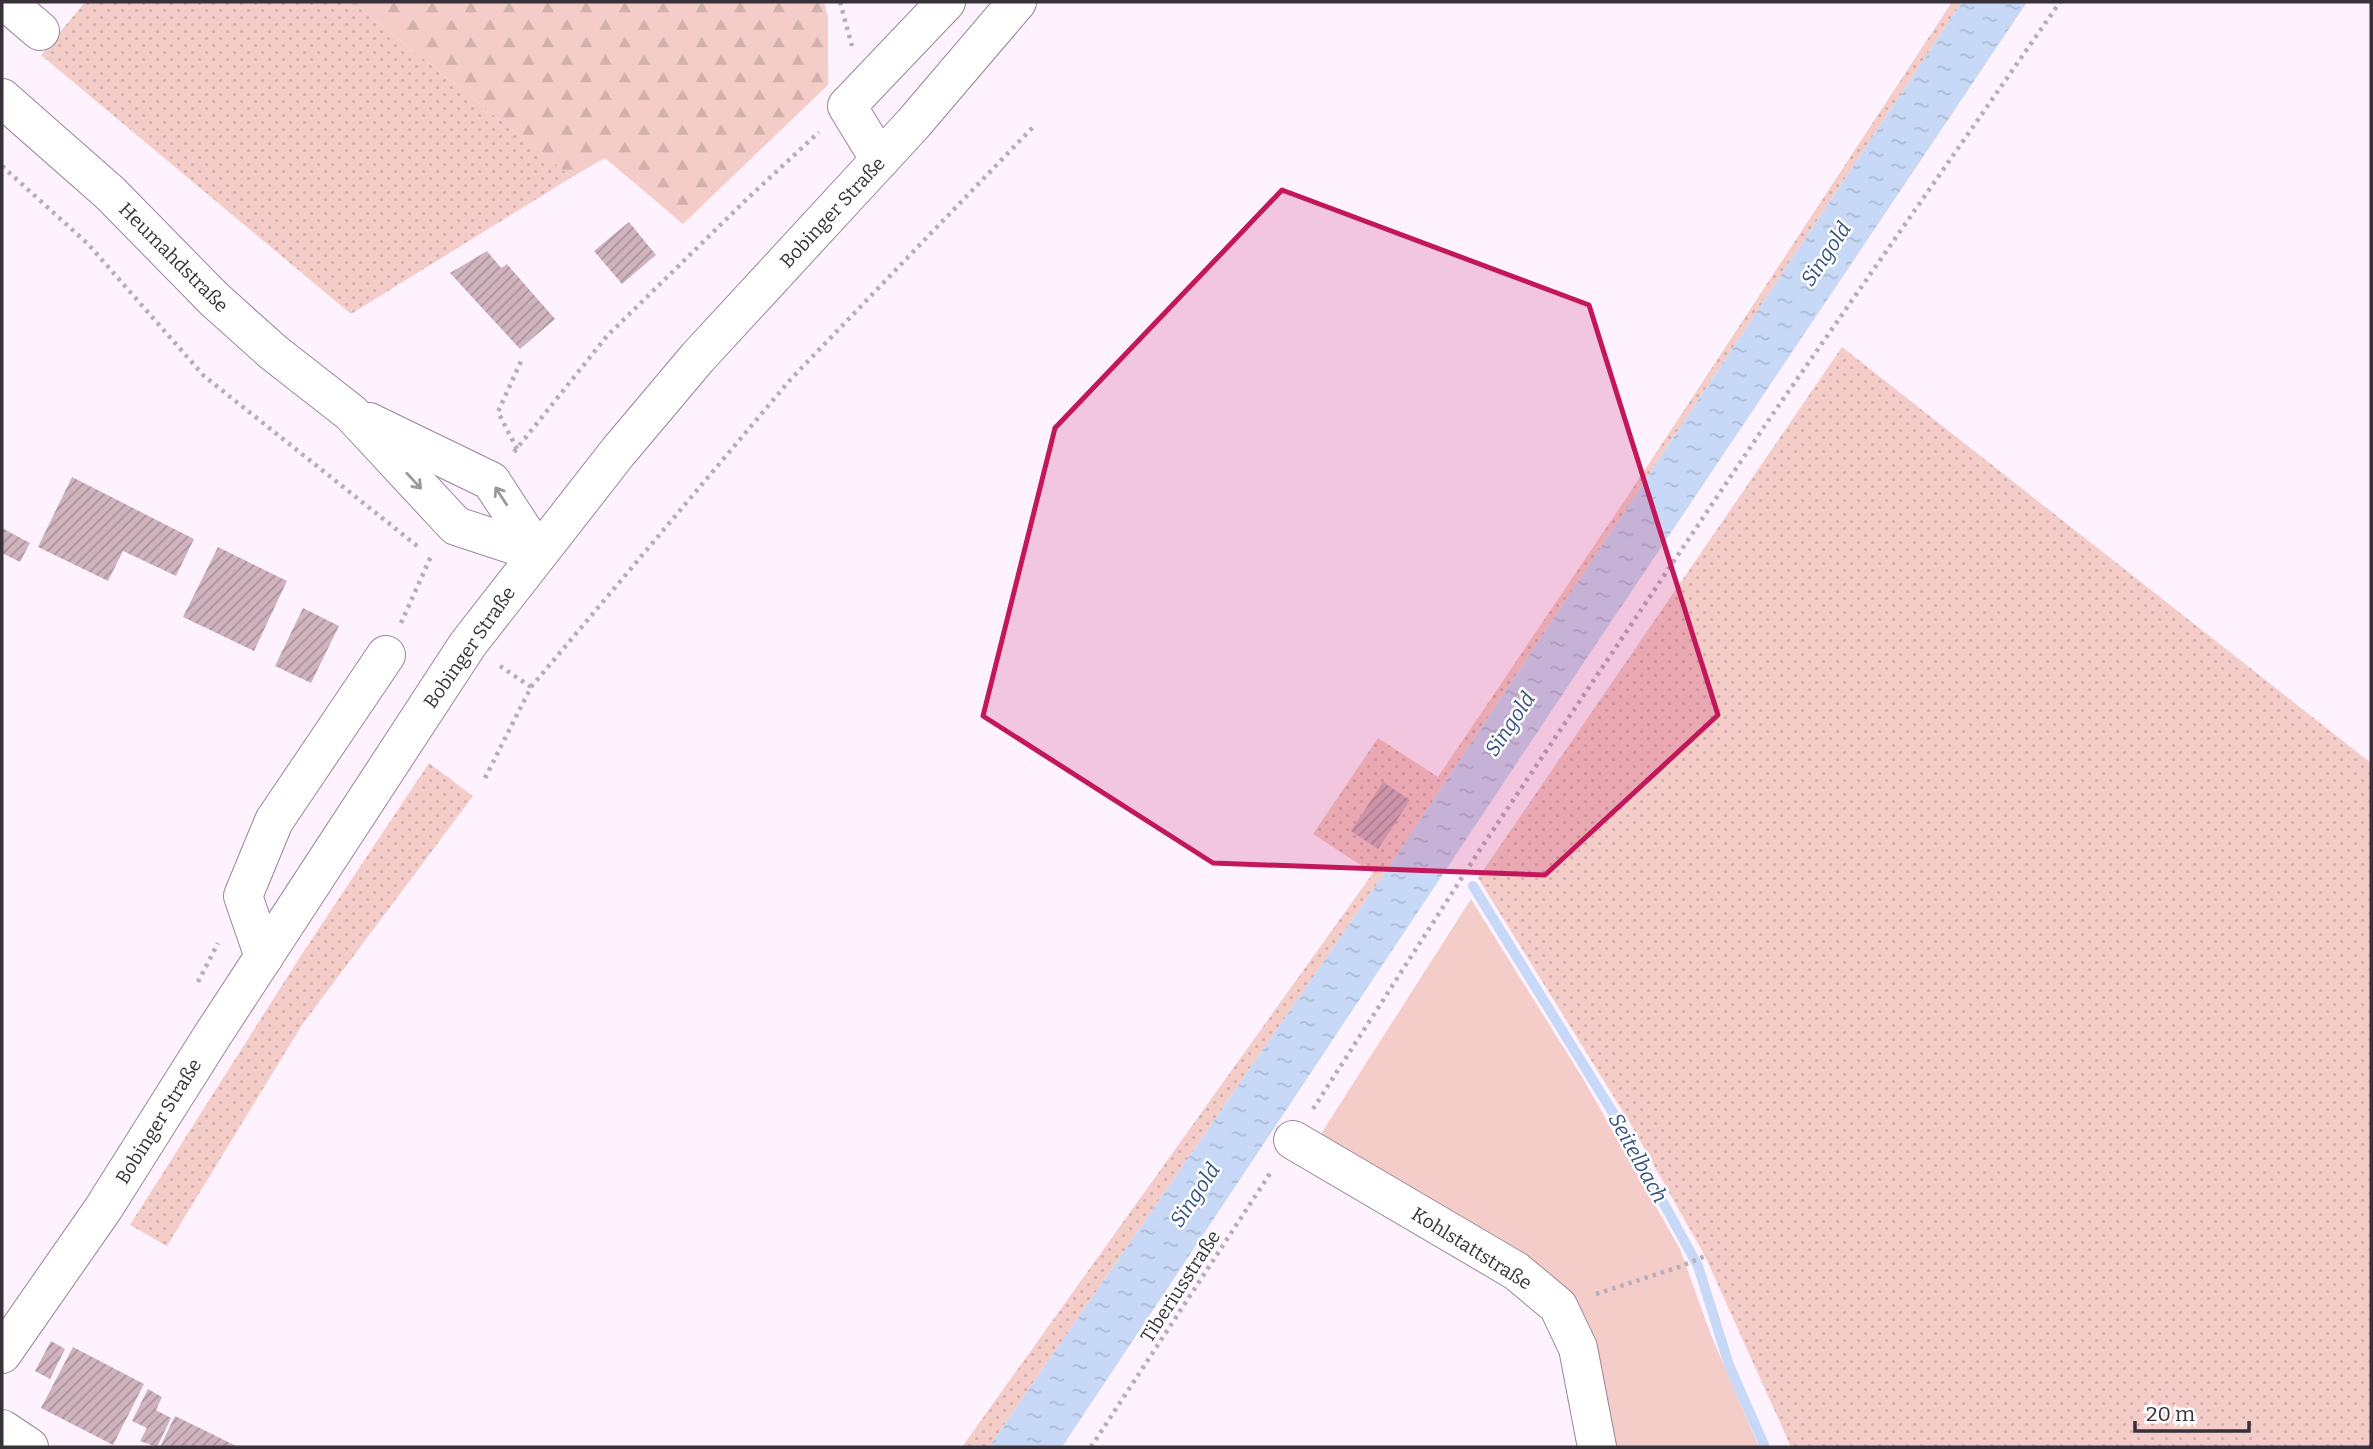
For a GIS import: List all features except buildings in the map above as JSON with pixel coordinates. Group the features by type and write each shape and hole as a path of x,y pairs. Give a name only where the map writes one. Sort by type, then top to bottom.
{"main road":[{"path":"6,2 40,31"},
{"path":"880,160 847,106 946,2"},
{"name":"Bobinger Straße","path":"2,1354 103,1209 468,644 618,452 698,357 913,124 1017,2"},
{"name":"Heumahdstraße","path":"2,98 110,192 214,299 273,352 351,413 456,526 538,553"},
{"name":"Heumahdstraße","path":"351,413 491,481"},
{"path":"491,481 538,553"},
{"path":"264,957 243,896 274,821 386,655"},
{"name":"Kohlstattstraße","path":"1293,1140 1516,1271 1558,1306 1578,1348 1597,1447"},
{"path":"2,1429 29,1447"}],"path":[{"name":"Tiberiusstraße","path":"1091,1447 1452,893 1770,418 2060,2"},
{"path":"491,481 607,336 749,197 847,106"},
{"path":"485,778 531,687 790,380 1034,127"},
{"path":"2,166 88,244 204,376 430,556"},
{"path":"517,449 498,412 522,359"},
{"path":"386,655 430,556 456,526"},
{"path":"1558,1306 1705,1256"}],"highlighted area":[{"path":"1282,190 1589,305 1718,715 1545,875 1213,863 983,716 1055,428"}],"green space":[{"path":"85,2 352,2 572,177 351,314 41,55"},
{"path":"352,2 824,2 828,17 828,85 683,224 605,158 572,177"},
{"path":"1952,2 1962,2 1391,864 989,1447 962,1447 1373,873 1313,834 1378,738 1438,777 1627,497"},
{"path":"1842,347 2371,763 2371,1447 1791,1447 1705,1256 1630,1123 1478,878"},
{"path":"429,763 473,796 302,1025 167,1246 130,1225 300,957"},
{"path":"1471,899 1582,1077 1680,1249 1711,1335 1759,1447 1607,1447 1586,1337 1317,1140"}],"water":[{"name":"Singold","path":"1962,2 2027,2 1062,1447 989,1447 1391,864"}],"waterway":[{"name":"Seitelbach","path":"1473,886 1623,1129 1698,1266 1729,1365 1765,1447"}]}
